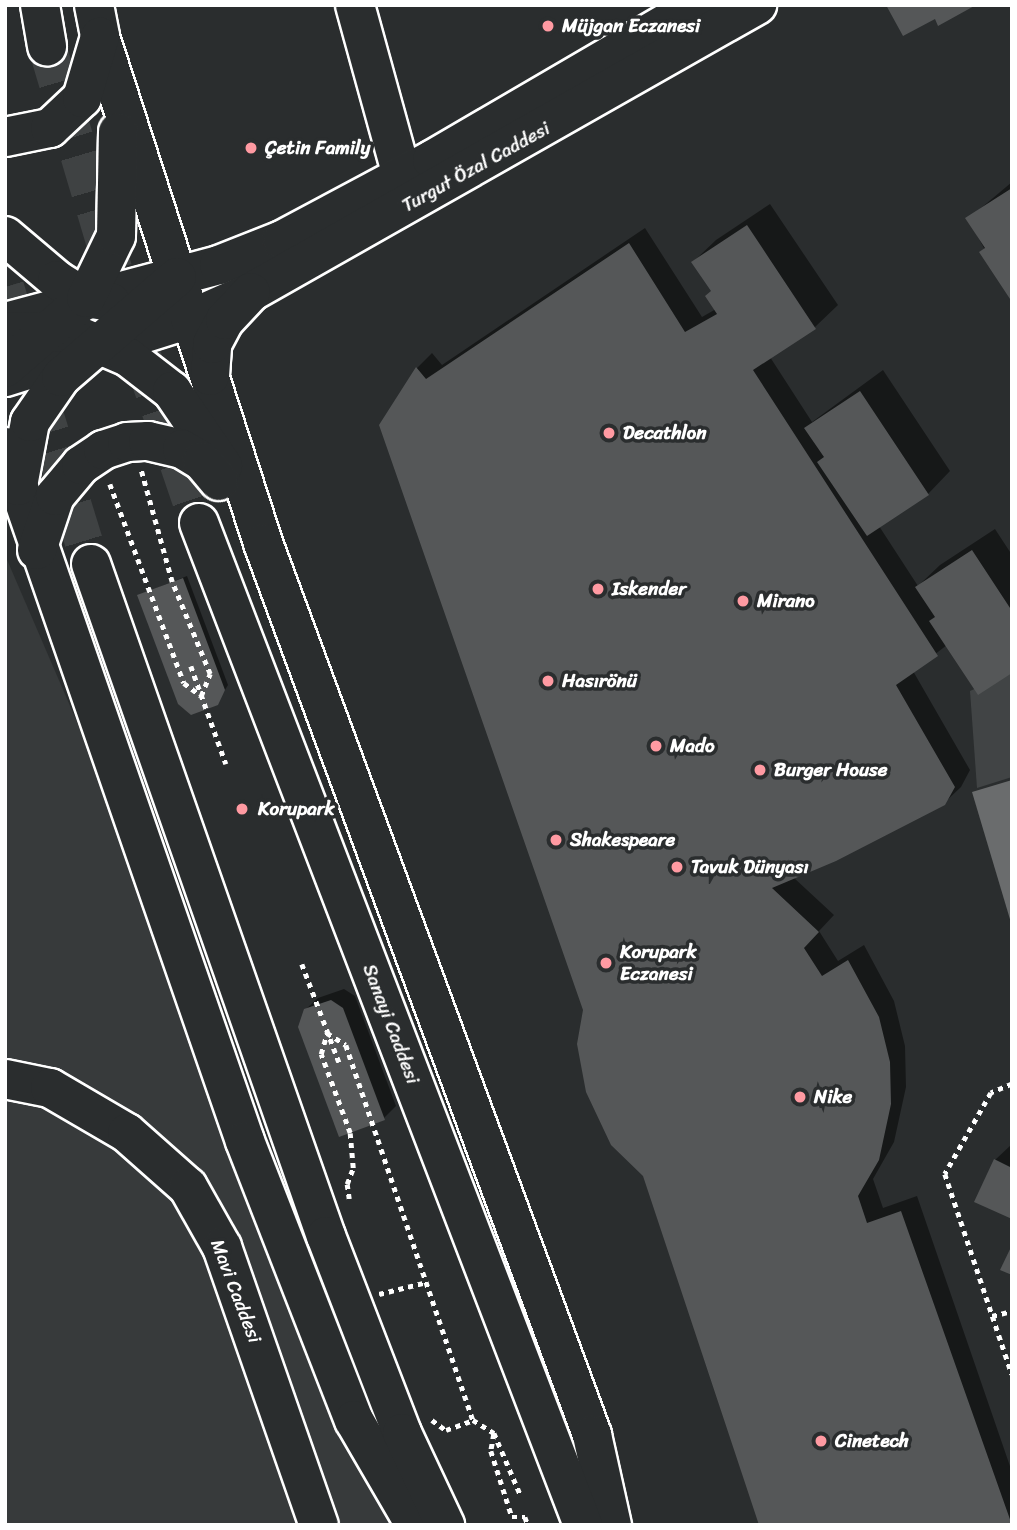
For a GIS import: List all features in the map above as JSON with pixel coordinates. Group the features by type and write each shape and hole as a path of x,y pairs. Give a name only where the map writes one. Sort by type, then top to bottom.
{"main road":[{"path":"40,5 47,47"},
{"path":"355,5 402,176"},
{"name":"Turgut Özal Caddesi","path":"5,322 86,298 177,277 282,240 402,176 697,5"},
{"name":"Turgut Özal Caddesi","path":"5,377 190,319 251,292 757,5"},
{"path":"5,137 50,128 82,98 97,21"},
{"path":"97,21 262,543 592,1435 612,1525"},
{"path":"5,368 86,298 116,236 120,144 97,21"},
{"path":"5,236 86,298 143,307 190,319"},
{"path":"11,483 30,422 61,377 102,346 177,277"},
{"path":"209,382 212,344 225,320 251,292"},
{"path":"5,331 72,333 128,357 172,391 218,455 262,543"},
{"path":"5,447 11,483 37,550 244,1141 354,1420 415,1525"},
{"path":"37,550 55,496 81,465 116,447 181,449 202,461 231,494 262,543"},
{"name":"Sanayi Caddesi","path":"199,523 583,1525"},
{"path":"91,564 326,1236 402,1433 445,1525"},
{"name":"Mavi Caddesi","path":"5,1079 50,1088 127,1132 188,1186 222,1247 319,1525"}],"path":[{"path":"116,447 210,674 201,696"},
{"path":"116,447 146,592 184,683 201,696"},
{"path":"191,666 226,765"},
{"path":"302,964 339,1062"},
{"path":"327,1033 321,1054 350,1133 354,1168 347,1184 349,1206"},
{"path":"327,1033 346,1045 473,1420 494,1433 521,1496"},
{"path":"1012,1084 991,1093 945,1174 1012,1374"},
{"path":"376,1280 386,1306"},
{"path":"370,1296 427,1283"},
{"path":"992,1316 1012,1311"},
{"path":"427,1407 432,1420 446,1430 473,1420"},
{"path":"494,1433 491,1451 512,1517 524,1517 528,1525"}],"shaded area":[{"path":"5,555 423,1525 5,1525"},
{"path":"1012,672 1012,777 977,788 970,691"},
{"path":"1012,780 1012,926 972,792"}],"building":[{"path":"886,5 976,5 938,26 935,19 903,36"},
{"path":"1012,188 1012,302 979,252 985,248 965,218"},
{"path":"747,225 816,329 753,370 938,656 896,685 955,787 945,805 836,861 772,888 819,932 804,948 822,976 848,960 879,1017 890,1062 891,1104 879,1160 858,1196 867,1223 901,1211 1012,1525 759,1525 643,1176 611,1145 586,1092 577,1044 583,1010 379,425 416,367 426,379 629,243 685,332 717,314 705,296 711,291 691,262"},
{"path":"860,391 929,495 867,536 817,462 824,457 804,428"},
{"path":"972,550 1012,611 1012,673 978,695 929,621 935,617 915,587"},
{"path":"183,578 225,690 218,705 191,715 178,704 137,595"},
{"path":"331,1000 343,1008 385,1120 339,1137 298,1027 304,1009"},
{"path":"994,1159 1012,1168 1012,1219 974,1202"},
{"path":"1012,1245 1012,1275 1000,1270"}],"tunnel":[{"path":"47,46 113,269"},
{"path":"5,287 91,564"},
{"path":"142,356 199,523"}],"place":[{"name":"Müjgan Eczanesi","path":"548,26"},
{"name":"Çetin Family","path":"251,148"},
{"name":"Decathlon","path":"609,433"},
{"name":"Iskender","path":"598,589"},
{"name":"Mirano","path":"743,601"},
{"name":"Hasırönü","path":"548,681"},
{"name":"Mado","path":"656,746"},
{"name":"Burger House","path":"760,770"},
{"name":"Korupark","path":"242,809"},
{"name":"Shakespeare","path":"556,840"},
{"name":"Tavuk Dünyası","path":"677,867"},
{"name":"Korupark Eczanesi","path":"606,963"},
{"name":"Nike","path":"800,1097"},
{"name":"Cinetech","path":"821,1441"}]}
